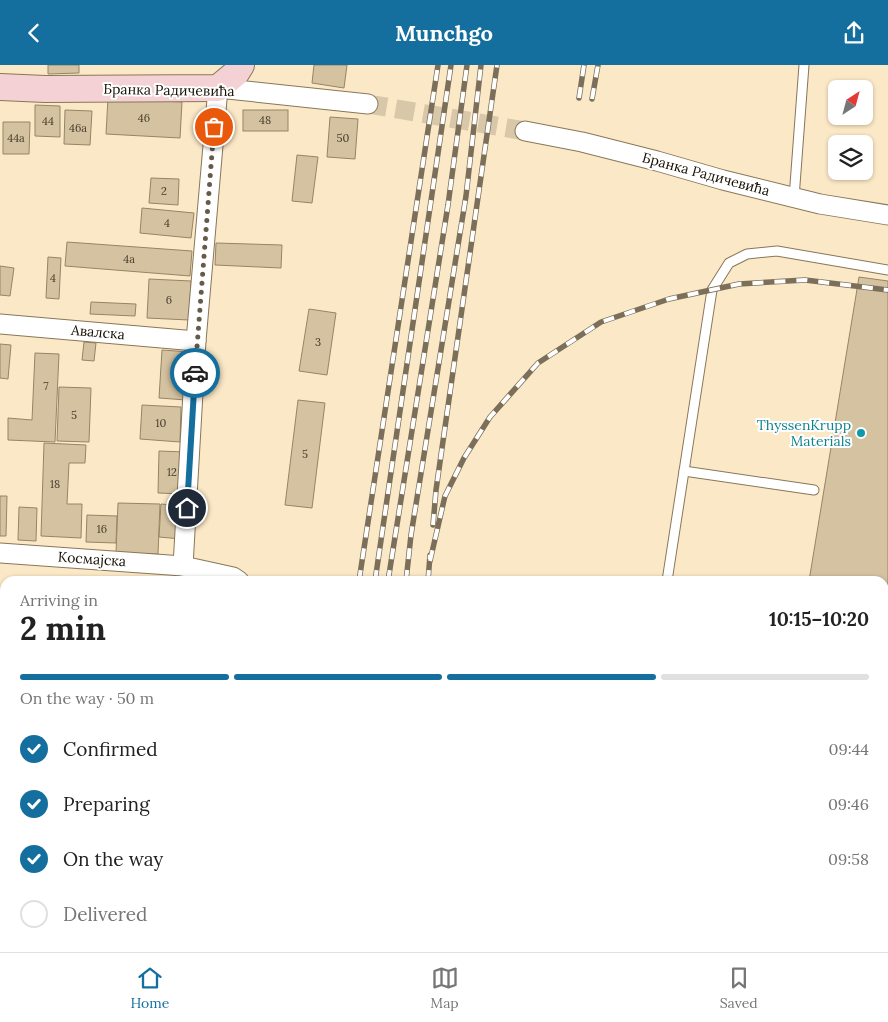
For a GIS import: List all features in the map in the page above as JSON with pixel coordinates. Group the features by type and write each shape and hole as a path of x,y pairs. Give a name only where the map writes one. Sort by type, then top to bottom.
{"street":[{"path":"183,565 196,341 218,88 236,73 241,65"},
{"name":"Бранка Радичевића","path":"0,87 45,89 218,88 368,104"},
{"name":"Бранка Радичевића","path":"525,131 582,142 794,198 888,215"},
{"name":"Авалска","path":"0,324 196,341"},
{"name":"Космајска","path":"0,553 183,565 229,576"}],"lane":[{"path":"794,198 804,65"},
{"path":"668,576 712,290 729,263 747,255 777,251 888,270"},
{"path":"684,471 814,490"}],"building":[{"path":"48,65 79,65 79,73 48,74"},
{"path":"314,65 347,65 344,88 312,83"},
{"path":"108,98 182,102 180,138 106,134"},
{"path":"35,105 60,106 60,137 35,136"},
{"path":"65,110 92,111 90,145 64,144"},
{"path":"243,110 288,110 288,131 243,131"},
{"path":"330,117 358,119 355,159 327,157"},
{"path":"3,122 30,122 29,154 3,154"},
{"path":"297,155 318,157 312,203 292,201"},
{"path":"151,178 179,179 178,205 149,203"},
{"path":"142,208 194,213 191,238 140,233"},
{"path":"67,242 192,251 190,276 65,266"},
{"path":"216,243 282,245 281,268 215,265"},
{"path":"48,257 61,258 59,299 46,298"},
{"path":"0,266 14,268 10,296 0,295"},
{"name":"ThyssenKrupp Materials","path":"859,277 888,281 888,576 810,576"},
{"path":"149,279 191,281 189,320 147,318"},
{"path":"91,302 136,304 135,316 90,314"},
{"path":"309,309 336,313 327,375 299,371"},
{"path":"84,342 96,343 94,361 82,360"},
{"path":"0,344 11,345 8,379 0,378"},
{"path":"162,350 190,352 186,400 159,398"},
{"path":"35,353 59,354 55,442 8,440 8,418 32,420"},
{"path":"59,387 91,388 89,442 57,441"},
{"path":"298,400 325,403 312,508 285,505"},
{"path":"142,405 181,407 180,442 140,439"},
{"path":"44,443 86,445 85,463 69,463 67,504 82,504 81,538 41,536"},
{"path":"159,451 185,452 184,494 158,493"},
{"path":"0,496 7,496 6,536 0,536"},
{"path":"118,503 160,504 158,554 116,553"},
{"path":"161,504 183,506 181,539 159,537"},
{"path":"19,507 37,508 36,541 18,540"},
{"path":"87,515 117,516 116,543 86,542"}],"tunnel":[{"path":"368,104 525,131"}],"railway":[{"path":"360,576 438,65"},
{"path":"376,576 451,65"},
{"path":"389,576 448,205 467,65"},
{"path":"407,576 411,535 466,196 481,65"},
{"path":"433,525 436,490 497,65"},
{"path":"579,98 584,65"},
{"path":"592,99 598,65"},
{"path":"430,561 445,496 464,458 490,417 538,363 601,322 669,299 739,284 805,280 888,290"},
{"path":"428,576 430,555"}],"way so far":[{"path":"195,373 214,127"}],"place":[{"name":"ThyssenKrupp Materials","path":"861,433"}],"route":[{"path":"187,508 195,373"}]}
